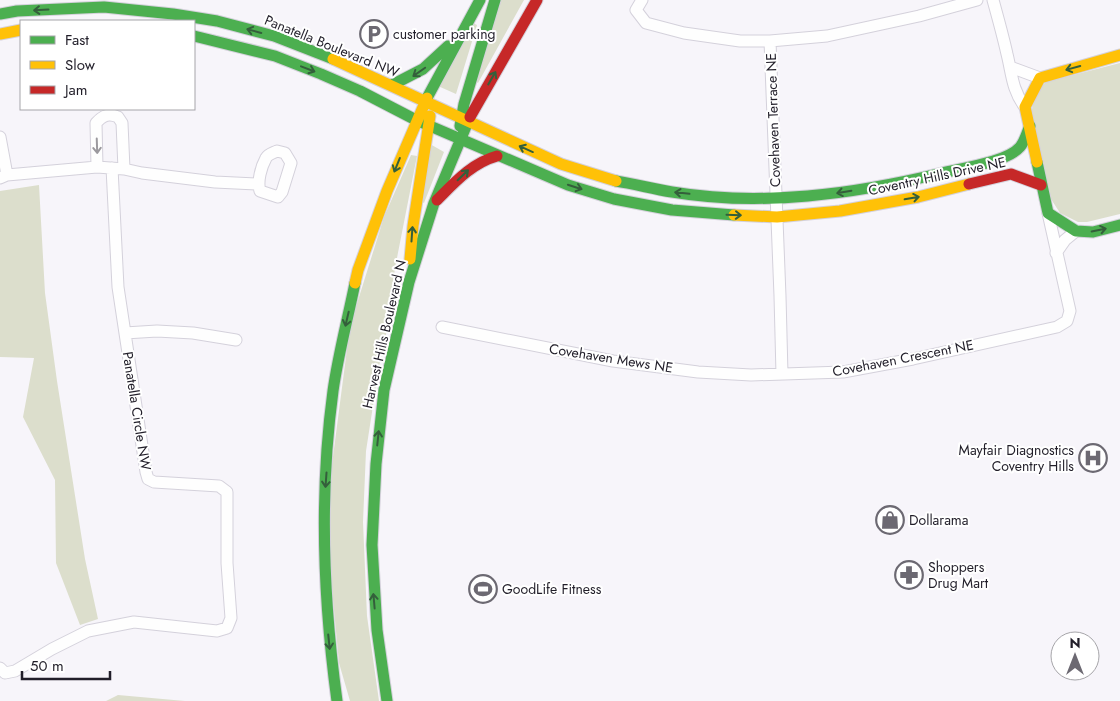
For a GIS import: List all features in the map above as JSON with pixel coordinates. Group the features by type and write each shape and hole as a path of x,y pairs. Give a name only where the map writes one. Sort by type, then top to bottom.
{"street":[{"path":"337,701 329,641 324,564 324,498 333,390 358,270 386,192 430,88 480,0"},
{"path":"465,119 495,0"},
{"name":"Harvest Hills Boulevard N","path":"387,701 373,588 372,545 373,498 384,390 409,282 434,203 461,140 465,119 474,109 537,0"},
{"name":"Covehaven Terrace NE","path":"642,0 636,10 646,23 684,33 740,40 770,41 827,36 919,16 977,0"},
{"path":"993,0 1017,97 1024,107 1030,126 1048,213 1076,231 1093,232 1120,225"},
{"name":"Panatella Boulevard NW","path":"0,14 17,11 104,7 218,21 274,36 340,62 465,119"},
{"path":"392,85 406,80 434,61 466,27"},
{"path":"0,34 20,30"},
{"path":"195,36 275,56 360,91 416,120 461,140"},
{"name":"Covehaven Terrace NE","path":"770,41 776,198"},
{"path":"1011,71 1040,78 1120,55"},
{"path":"1024,107 1040,78"},
{"path":"409,282 412,226 429,126 430,111 425,101"},
{"name":"Panatella Circle NW","path":"0,668 5,673 15,671 52,649 88,631 134,622 217,631 227,628 231,618 227,563 228,492 218,486 154,482 148,479 118,286 118,168 122,123 118,117 109,115 102,117 96,123 97,167"},
{"name":"Coventry Hills Drive NE","path":"465,119 523,148 561,164 613,180 673,192 723,197 776,198 836,194 916,179 1007,157 1021,146 1030,126"},
{"path":"0,137 4,176 97,167 118,168 142,173 215,182 258,184"},
{"name":"Coventry Hills Drive NE","path":"461,140 568,185 614,199 672,210 709,214 777,217 840,211 918,198 1011,174 1041,185"},
{"path":"434,203 473,166 488,158 497,156"},
{"path":"776,198 782,374"},
{"name":"Covehaven Crescent NE","path":"782,374 843,372 1058,327 1067,321 1070,311 1048,213"},
{"path":"1056,253 1065,240 1076,231"},
{"name":"Covehaven Mews NE","path":"442,328 613,361 698,372 750,375 782,374"},
{"path":"125,333 157,331 193,332 236,340"},
{"path":"332,661 344,701"}],"green space":[{"path":"498,0 524,0 478,83 474,80"},
{"path":"473,23 477,25 456,94 438,86"},
{"path":"1120,63 1120,214 1087,222 1078,222 1060,213 1051,199 1031,117 1034,94 1046,82"},
{"path":"430,144 444,152 424,203 420,200"},
{"path":"411,155 417,156 395,268 388,325 379,367 366,451 363,522 367,616 379,701 350,701 339,663 329,557 331,472 350,326 384,217"},
{"path":"39,185 45,293 85,559 98,619 80,625 56,563 55,480 23,417 34,358 0,357 0,191"},
{"path":"118,695 185,701 106,701"}],"traffic: fast":[{"path":"427,98 480,0"},
{"path":"460,126 464,104 495,0"},
{"path":"0,14 17,11 104,7 173,14 217,21 274,36 333,59"},
{"path":"195,36 275,56 321,74 360,91 416,120 568,185 614,199 672,210 734,215"},
{"path":"392,85 423,69 448,46"},
{"path":"387,701 377,630 372,545 376,464 384,390 409,282 434,203 470,117"},
{"path":"616,181 672,192 740,198 774,198 842,192 972,167 1005,157 1020,147 1030,126"},
{"path":"1037,162 1048,213 1076,231 1093,232 1120,225"},
{"path":"337,701 328,624 324,507 333,391 355,283"}],"traffic: slow":[{"path":"0,34 20,30"},
{"path":"1037,162 1025,107 1040,78 1120,55"},
{"path":"333,59 561,164 616,181"},
{"path":"355,283 387,191 427,98"},
{"path":"410,259 413,226 430,116"},
{"path":"734,215 777,217 840,211 918,197 969,184"}],"traffic: jam":[{"path":"470,117 537,0"},
{"path":"437,200 472,168 497,156"},
{"path":"969,184 1011,174 1041,185"}],"place":[{"name":"customer parking","path":"374,34"},
{"name":"Mayfair Diagnostics Coventry Hills","path":"1093,458"},
{"name":"Dollarama","path":"890,520"},
{"name":"Shoppers Drug Mart","path":"909,575"},
{"name":"GoodLife Fitness","path":"483,589"}]}
